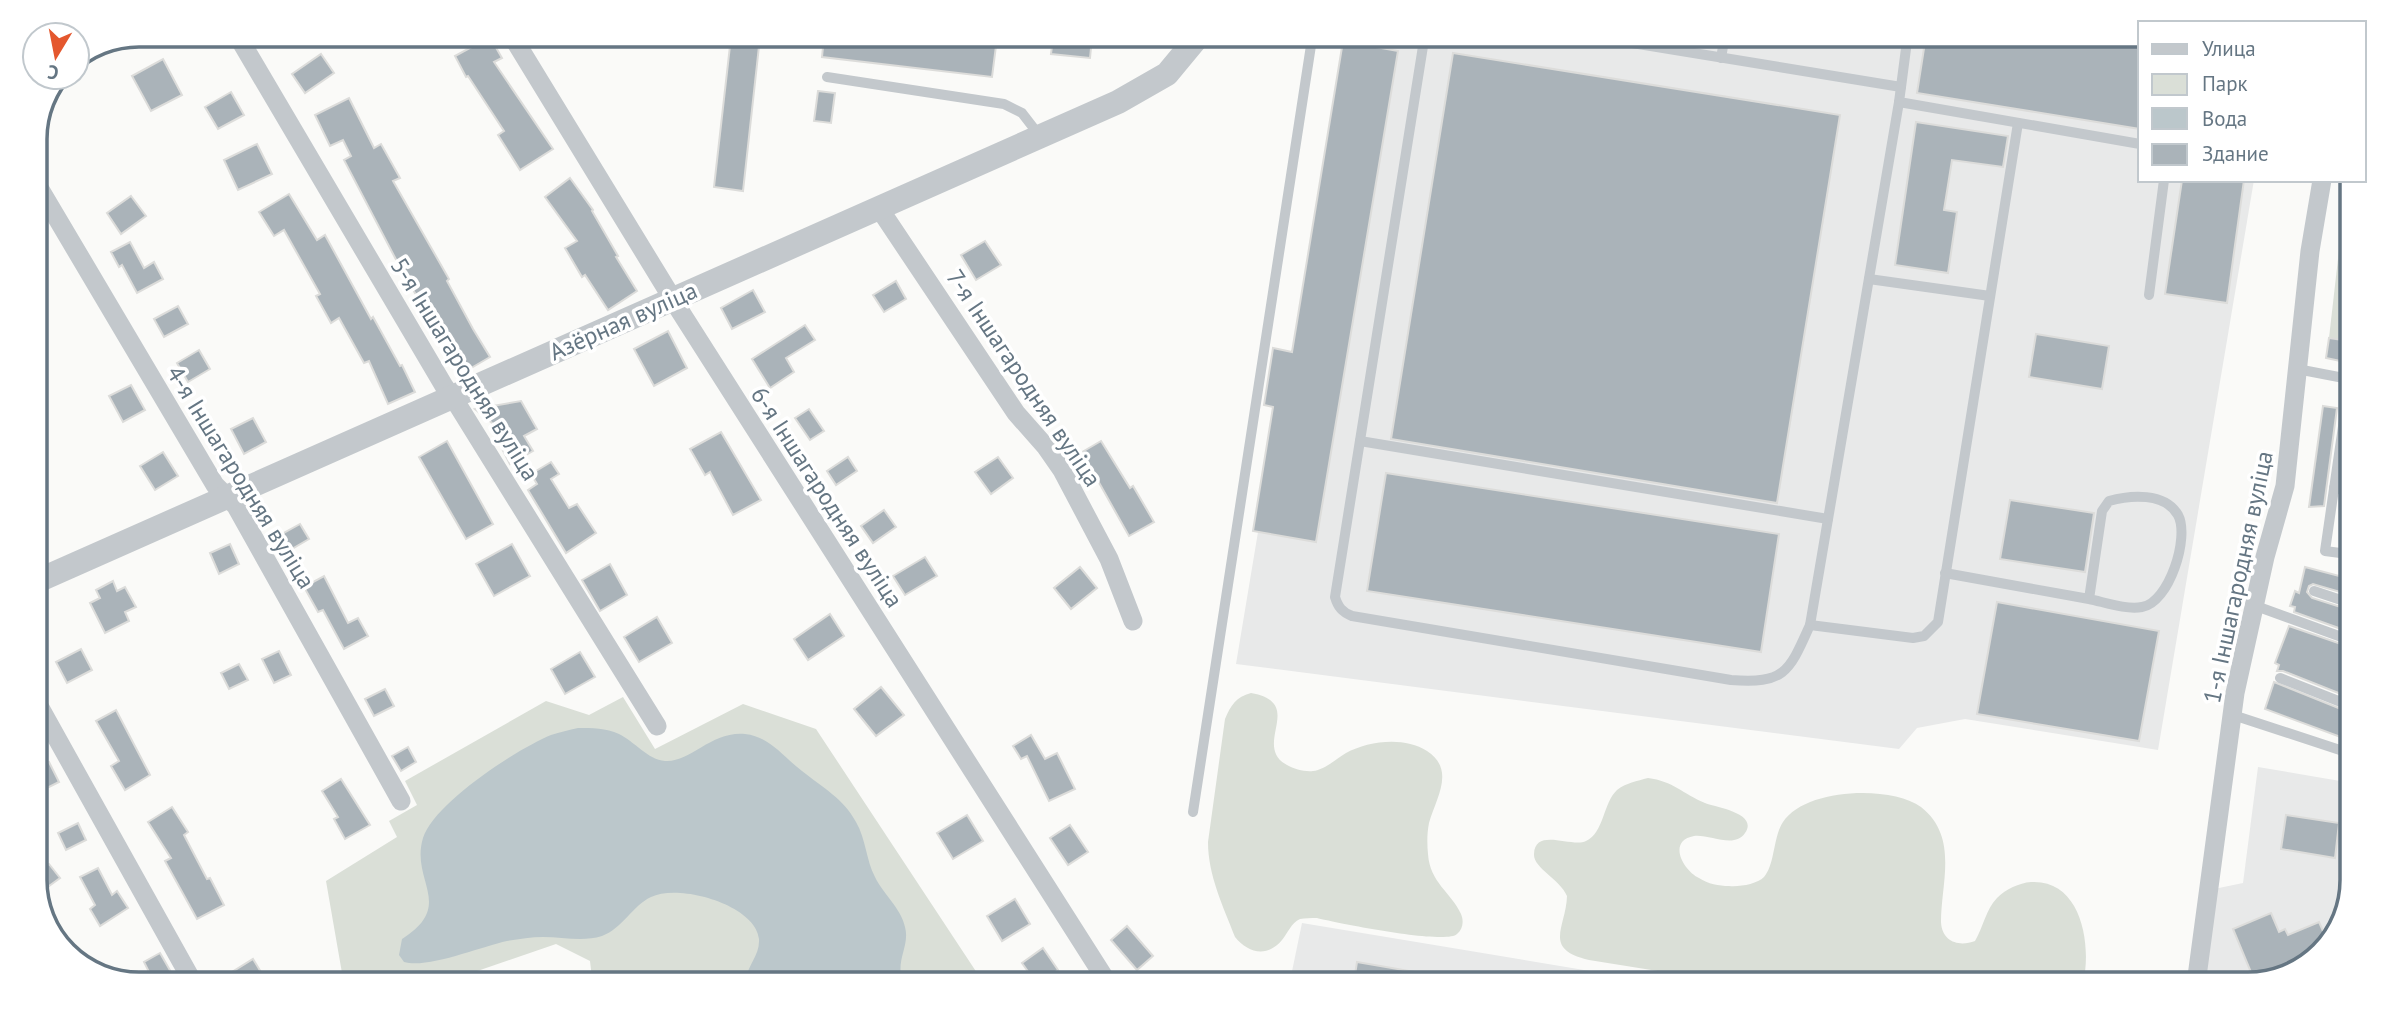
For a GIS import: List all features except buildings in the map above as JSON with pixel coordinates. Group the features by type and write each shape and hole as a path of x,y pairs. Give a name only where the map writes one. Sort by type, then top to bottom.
{"street":[{"name":"5-я Іншагародняя вуліца","path":"244,47 452,397 657,726"},
{"name":"6-я Іншагародняя вуліца","path":"519,47 673,299 1101,972"},
{"name":"Азёрная вуліца","path":"47,577 1118,102 1156,83 1177,65 1190,47"},
{"name":"1-я Іншагародняя вуліца","path":"2198,972 2242,659 2265,557 2285,486 2310,251 2322,182"},
{"name":"4-я Іншагародняя вуліца","path":"47,201 215,485 236,506 401,802"},
{"name":"7-я Іншагародняя вуліца","path":"879,208 1016,413 1062,470 1109,559 1133,621"},
{"path":"47,720 188,972"}],"lane":[{"path":"1193,812 1311,47"},
{"path":"1423,47 1335,597 1337,606 1343,613 1352,616 1754,682 1766,681 1794,662 1810,625 1906,47"},
{"path":"1656,47 1901,87"},
{"path":"1721,58 1723,47"},
{"path":"827,77 1004,104 1022,113 1039,135"},
{"path":"1899,103 2138,144"},
{"path":"1810,625 1913,638 1924,636 1938,622 2018,123"},
{"path":"2149,295 2164,182"},
{"path":"1869,279 1990,296"},
{"path":"2297,369 2340,377"},
{"path":"1360,441 1828,519"},
{"path":"2340,460 2325,551 2340,553"},
{"path":"2334,488 2340,489"},
{"path":"1945,573 2088,599 2140,608 2160,597 2180,548 2179,516 2170,505 2142,496 2109,500 2102,511 2088,599"},
{"path":"2314,591 2340,600"},
{"path":"2256,606 2340,636"},
{"path":"2280,678 2340,702"},
{"path":"2234,715 2340,750"}],"shaded area":[{"path":"1376,47 2138,47 2138,182 2254,182 2158,750 1965,719 1917,728 1899,749 1236,664 1258,532 1316,541 1398,51"},
{"path":"2258,767 2340,781 2338,897 2333,915 2321,936 2299,956 2277,967 2247,972 2202,972 2214,889 2243,883"},
{"path":"1302,923 1596,972 1292,972"}],"green space":[{"path":"2340,241 2340,340 2329,338"},
{"path":"1251,693 1267,698 1275,706 1278,715 1274,747 1277,757 1293,768 1317,770 1355,749 1386,742 1418,746 1436,759 1441,767 1442,785 1429,823 1428,854 1433,873 1461,914 1461,930 1457,934 1449,937 1413,935 1313,918 1297,921 1276,946 1264,951 1252,950 1235,937 1213,878 1208,842 1225,719 1235,702"},
{"path":"623,697 655,749 743,704 816,729 976,972 591,972 590,961 556,944 475,972 342,972 326,881 397,837 389,821 417,805 405,781 546,701 589,715"},
{"path":"1648,778 1664,782 1705,803 1734,812 1746,820 1748,826 1741,838 1728,840 1694,836 1686,839 1679,849 1683,863 1693,874 1721,886 1748,884 1764,877 1768,872 1783,822 1794,811 1810,802 1828,797 1870,793 1907,800 1921,807 1933,819 1940,832 1945,861 1941,922 1948,938 1957,943 1975,941 1993,902 2001,895 2026,883 2048,884 2062,891 2080,917 2086,951 2084,972 1664,972 1589,960 1575,955 1566,950 1560,936 1567,896 1559,884 1538,864 1534,854 1536,846 1547,840 1580,842 1592,837 1612,796 1628,784"}],"water":[{"path":"578,728 614,732 647,754 665,761 683,757 733,734 754,736 776,748 839,800 856,822 875,877 903,920 906,940 901,972 748,972 759,945 755,927 731,907 697,895 679,893 664,893 651,897 616,928 595,938 525,938 426,963 404,962 399,955 402,939 418,927 426,915 429,903 421,853 423,838 430,824 478,779 518,752 551,735"}]}
